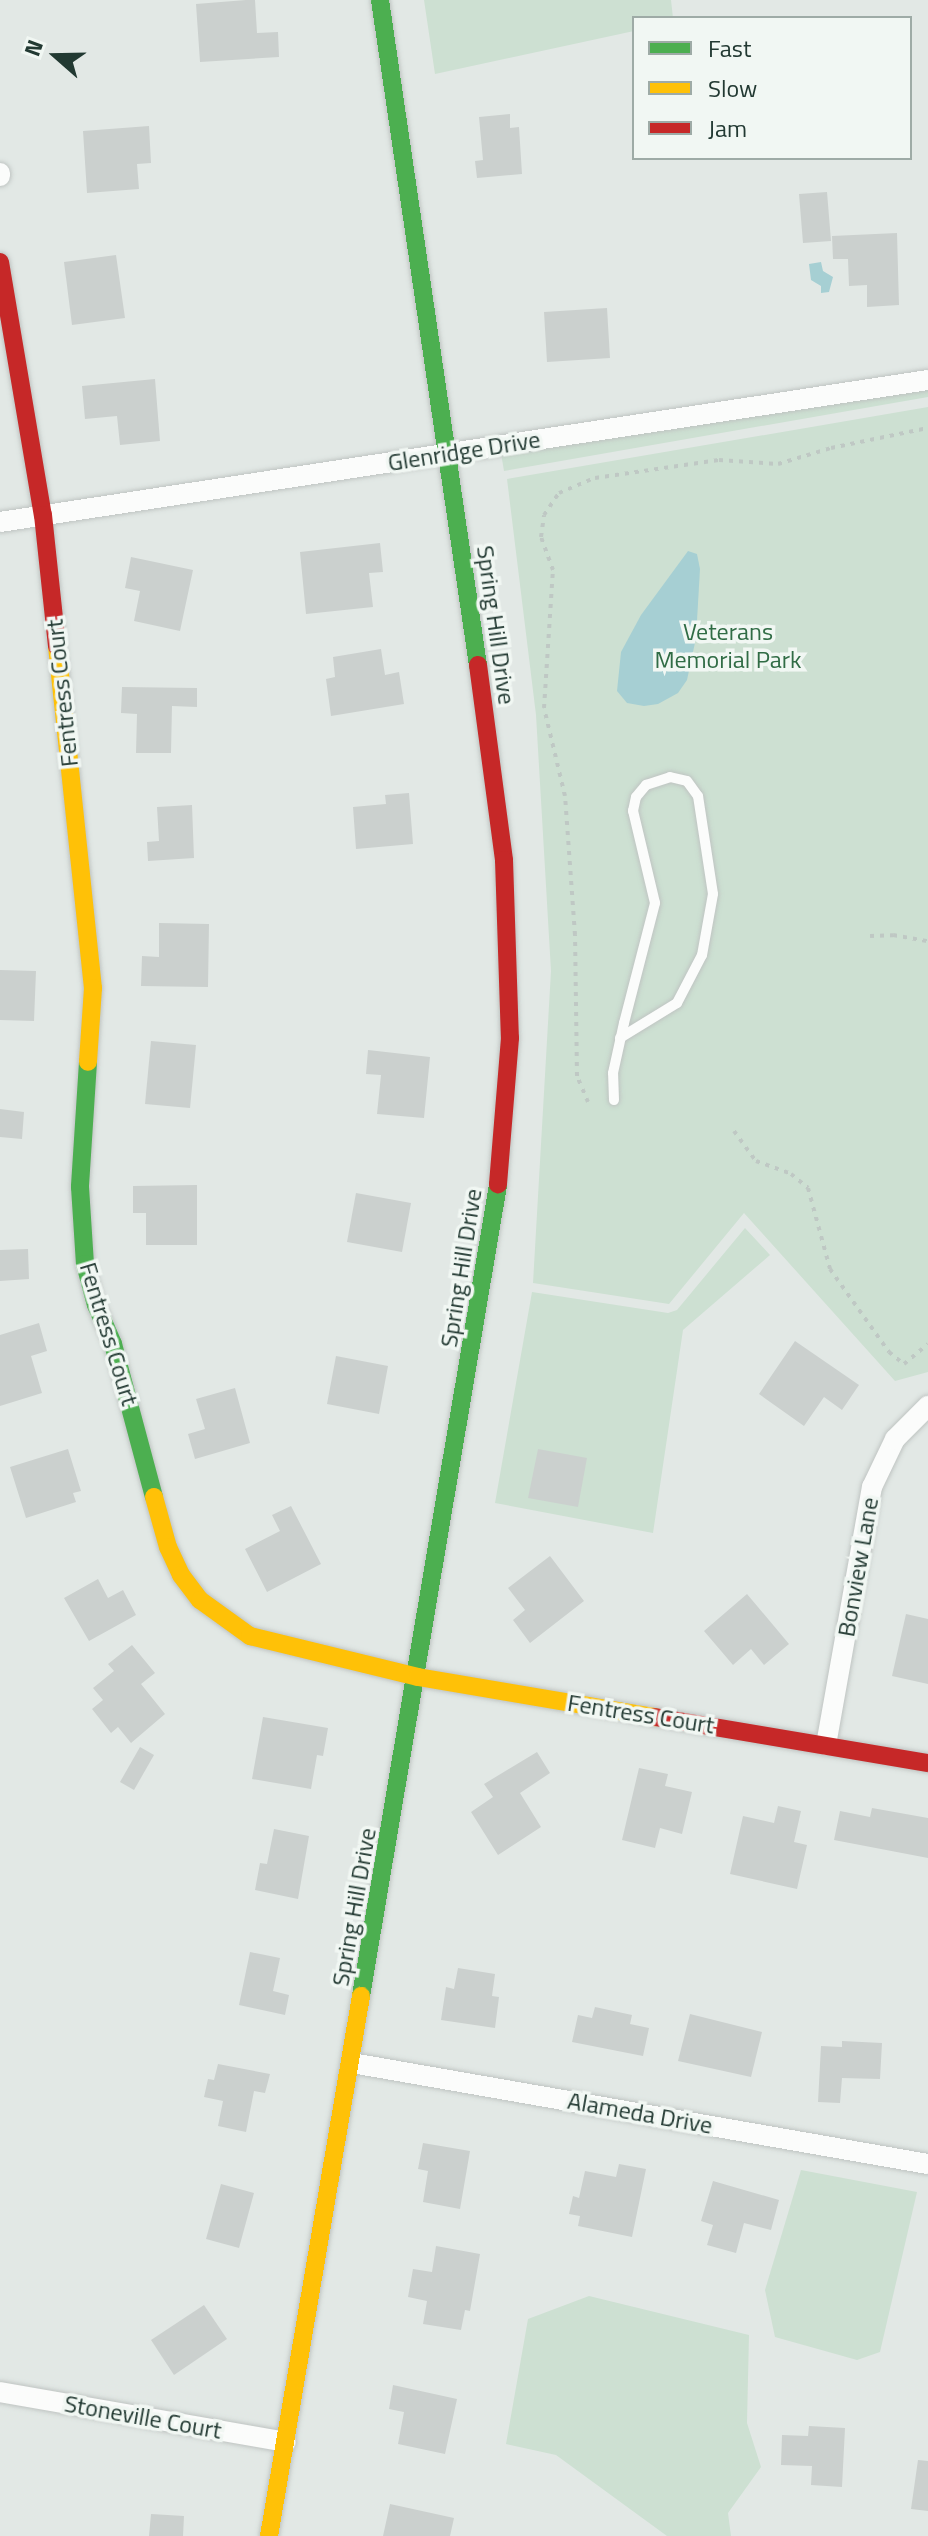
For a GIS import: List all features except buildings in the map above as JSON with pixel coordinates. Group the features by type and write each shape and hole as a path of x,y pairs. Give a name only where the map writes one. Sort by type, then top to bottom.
{"main road":[{"name":"Spring Hill Drive","path":"269,2536 496,1211 510,1038 504,860 449,453 380,0"},
{"name":"Fentress Court","path":"0,262 43,515 93,988 80,1187 84,1251 96,1305 117,1358 168,1547 181,1575 200,1600 223,1620 250,1636 418,1677 928,1763"}],"street":[{"name":"Glenridge Drive","path":"0,522 928,380"},
{"name":"Bonview Lane","path":"826,1745 872,1487 895,1439 928,1406"},
{"name":"Alameda Drive","path":"352,2063 928,2164"},
{"name":"Stoneville Court","path":"0,2392 286,2442"}],"lane":[{"path":"614,1100 613,1073 620,1038 655,903 633,811 636,797 646,785 670,777 687,781 698,796 713,894 702,955 677,1003 620,1038"}],"path":[{"path":"588,1102 577,1076 575,935 568,824 544,708 553,570 541,537 544,515 559,493 595,478 719,460 778,464 831,448 928,428"},
{"path":"870,936 893,935 928,941"},
{"path":"734,1131 756,1161 791,1174 808,1188 830,1269 889,1352 904,1364 928,1344"}],"green space":[{"path":"424,0 671,0 673,16 632,16 632,31 435,74"},
{"path":"928,389 928,397 504,471 499,441"},
{"name":"Veterans Memorial Park","path":"928,407 928,1372 895,1381 744,1213 669,1304 533,1283 551,971 536,715 507,479"},
{"path":"745,1228 770,1255 683,1330 653,1533 495,1503 532,1292 668,1313 677,1310"},
{"path":"801,2170 917,2192 880,2352 857,2360 775,2337 765,2290"},
{"path":"589,2296 749,2335 747,2423 761,2467 728,2513 731,2536 667,2536 556,2455 506,2444 528,2319"}],"water":[{"path":"821,262 823,271 833,277 829,292 821,293 821,286 811,280 809,264"},
{"path":"688,551 697,554 700,569 696,638 687,680 678,693 658,704 644,706 627,703 617,691 621,652 641,615"}],"traffic: fast":[{"path":"380,0 478,665"},
{"path":"88,1062 80,1187 85,1264 96,1305 113,1344 154,1497"},
{"path":"361,1996 498,1185"}],"traffic: slow":[{"path":"57,646 93,988 88,1062"},
{"path":"154,1497 168,1547 181,1575 200,1600 250,1636 418,1677 655,1717"},
{"path":"269,2536 361,1996"}],"traffic: jam":[{"path":"0,262 43,515 57,646"},
{"path":"478,665 504,860 510,1038 498,1185"},
{"path":"655,1717 928,1763"}]}
